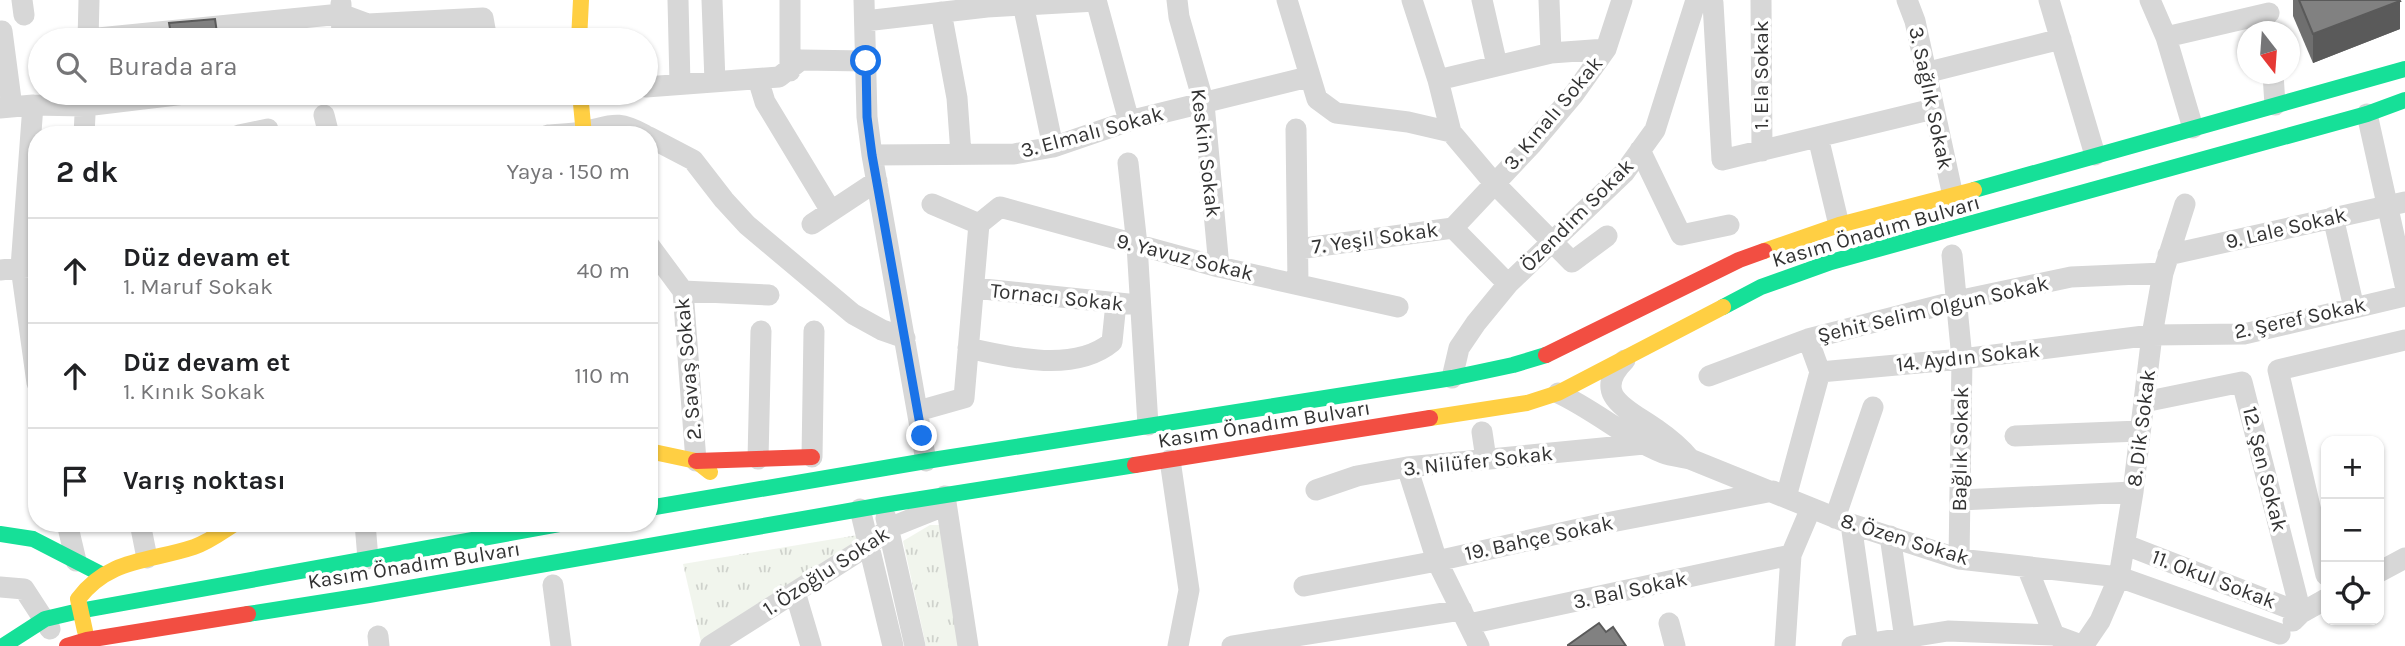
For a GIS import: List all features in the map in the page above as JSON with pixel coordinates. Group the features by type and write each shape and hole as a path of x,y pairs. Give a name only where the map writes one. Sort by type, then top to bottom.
{"main road":[{"path":"580,28 581,0"},
{"name":"Kasım Önadım Bulvarı","path":"658,506 1148,425 1452,378 1513,365 1556,352 1739,260 1839,225 1953,196 2405,69"},
{"name":"Kasım Önadım Bulvarı","path":"81,644 166,636 382,593 883,505 946,501 1170,460 1527,403 1558,393 1761,287 1831,262 2367,114 2405,100"},
{"path":"581,105 582,126"},
{"path":"658,453 696,461 812,457"},
{"path":"696,461 739,492"},
{"path":"81,644 78,598 85,586 101,573 147,558 195,547 221,532"},
{"name":"Kasım Önadım Bulvarı","path":"3,646 45,619 79,611 516,532"},
{"path":"0,534 33,539 101,573"}],"street":[{"path":"88,28 89,0"},
{"path":"678,0 680,84"},
{"path":"712,0 715,82"},
{"name":"Keskin Sokak","path":"1177,0 1179,17 1204,104 1219,267"},
{"path":"1287,0 1308,77 1317,99 1336,113 1408,122 1451,132"},
{"path":"1412,0 1438,80 1451,132 1494,183 1572,262 1607,236"},
{"path":"1482,0 1497,65"},
{"path":"1549,0 1550,53"},
{"name":"3. Kınalı Sokak","path":"1494,183 1541,134 1606,49 1622,0"},
{"path":"1696,0 1713,3 1722,160 1933,109"},
{"name":"Özendim Sokak","path":"1452,378 1459,348 1476,323 1508,284 1624,173 1655,130 1696,0"},
{"name":"1. Ela Sokak","path":"1761,0 1762,151"},
{"name":"3. Sağlık Sokak","path":"1907,0 1953,196"},
{"path":"2049,0 2095,155"},
{"path":"2150,0 2166,37 2193,128"},
{"path":"790,1 790,71"},
{"path":"926,461 872,155 867,117 864,10 913,8 941,12 986,4 1096,1 1129,121"},
{"path":"1023,4 1053,147"},
{"path":"175,28 341,7 368,23 483,18 485,28"},
{"path":"341,7 342,28"},
{"path":"941,12 957,98 961,154"},
{"path":"2166,37 2269,15"},
{"path":"2,31 15,106 28,256"},
{"path":"1925,73 2061,39"},
{"path":"1438,80 1550,53 1606,49"},
{"path":"658,86 779,77 801,60 866,61"},
{"name":"3. Elmalı Sokak","path":"872,155 1014,154 1053,147 1129,121 1308,77"},
{"path":"758,79 765,102 831,211"},
{"path":"2274,84 2275,105"},
{"path":"84,126 86,105"},
{"path":"2367,114 2397,204 2405,285"},
{"path":"604,126 628,126"},
{"path":"1296,129 1298,284"},
{"path":"1818,137 1839,225"},
{"path":"658,142 693,160 747,225 853,314 882,330 905,338"},
{"path":"1640,150 1681,235 1729,225"},
{"path":"1128,163 1137,245 1148,425"},
{"path":"812,224 877,181"},
{"name":"7. Yeşil Sokak","path":"1298,249 1453,228 1494,183"},
{"path":"918,411 964,398 979,224 932,204"},
{"name":"8. Dik Sokak","path":"2083,646 2100,621 2119,577 2126,545 2152,335 2166,264 2185,204"},
{"name":"9. Lale Sokak","path":"2166,264 2333,217 2397,204"},
{"name":"9. Yavuz Sokak","path":"979,224 1000,207 1219,267 1398,307"},
{"path":"2333,217 2354,308"},
{"name":"7. Yeşil Sokak","path":"1453,228 1508,284"},
{"name":"Bağlık Sokak","path":"1952,255 1962,359 1959,559"},
{"name":"2. Savaş Sokak","path":"658,257 683,291 696,461"},
{"name":"Şehit Selim Olgun Sokak","path":"1709,376 1808,339 1958,301 2071,277 2166,264"},
{"path":"0,270 28,267"},
{"name":"Tornacı Sokak","path":"974,288 1140,305"},
{"path":"683,291 769,295"},
{"name":"2. Şeref Sokak","path":"2152,335 2244,334 2405,296"},
{"path":"968,348 1021,360 1065,360 1101,351 1112,342 1116,303"},
{"path":"758,459 761,331"},
{"path":"812,457 814,331"},
{"name":"14. Aydın Sokak","path":"1820,372 1962,359 2152,335"},
{"path":"1780,494 1820,372 1808,339"},
{"path":"2323,562 2278,370 2405,340"},
{"name":"8. Özen Sokak","path":"1629,356 1615,370 1611,379 1616,402 1677,445 1690,459"},
{"name":"12. Şen Sokak","path":"2144,402 2242,382 2301,612"},
{"name":"8. Özen Sokak","path":"1558,393 1579,402 1644,444 1665,454 1690,459 1843,521 1890,537 1959,559 2119,577"},
{"path":"1873,407 1843,521 1860,645 1906,642 1948,631 1977,639 2054,635 2083,646"},
{"path":"2015,436 2140,431"},
{"path":"1482,432 1486,459"},
{"name":"3. Nilüfer Sokak","path":"1316,490 1357,476 1407,467 1644,444"},
{"path":"1170,460 1189,590 1178,646"},
{"path":"1407,467 1437,561 1479,646"},
{"path":"1960,500 2133,492"},
{"name":"19. Bahçe Sokak","path":"1304,586 1437,561 1601,524 1780,494"},
{"path":"946,501 968,646"},
{"name":"1. Özoğlu Sokak","path":"710,646 741,637 795,592 869,545 888,528 946,501"},
{"path":"883,505 915,646"},
{"path":"1785,646 1791,555 1811,508"},
{"path":"860,509 893,646"},
{"path":"69,532 76,561"},
{"path":"142,532 147,558"},
{"path":"366,532 368,559"},
{"path":"1890,537 1906,642"},
{"name":"11. Okul Sokak","path":"2126,545 2301,612"},
{"name":"3. Bal Sokak","path":"1232,646 1466,617 1791,555"},
{"path":"2384,569 2405,558"},
{"path":"2027,567 2054,635"},
{"name":"11. Okul Sokak","path":"2119,577 2279,640"},
{"path":"553,585 561,646"},
{"path":"0,587 24,589 60,646"},
{"path":"795,592 811,646"},
{"path":"2279,640 2301,612 2321,602"},
{"path":"1669,623 1675,646"}],"green space":[{"path":"930,525 940,525 961,646 926,646 903,541"},
{"path":"858,535 868,542 702,646 683,564"}],"building":[{"path":"2299,0 2399,0 2400,1 2313,34"},
{"path":"215,19 216,28 170,28 169,23"},
{"path":"1599,623 1606,632 1613,627 1626,646 1568,646 1568,645"}],"traffic: fast":[{"path":"1974,190 2405,69"},
{"path":"1723,307 1761,287 1831,262 2367,114 2405,100"},
{"path":"658,506 1452,378 1546,355"},
{"path":"248,614 883,505 1135,465"},
{"path":"3,646 45,619 79,611 516,532"},
{"path":"0,534 33,539 101,574"}],"traffic: slow":[{"path":"580,28 581,0"},
{"path":"581,105 583,126"},
{"path":"1764,251 1839,225 1974,190"},
{"path":"1430,418 1527,403 1558,393 1723,307"},
{"path":"658,453 696,461 710,472"},
{"path":"85,631 78,599 103,576 131,563 200,545 221,532"}],"traffic: jam":[{"path":"1546,355 1739,260 1764,251"},
{"path":"1135,465 1430,418"},
{"path":"696,461 812,457"},
{"path":"67,646 87,640 248,614"}],"route":[{"path":"866,61 867,117 872,155 922,436"}]}
